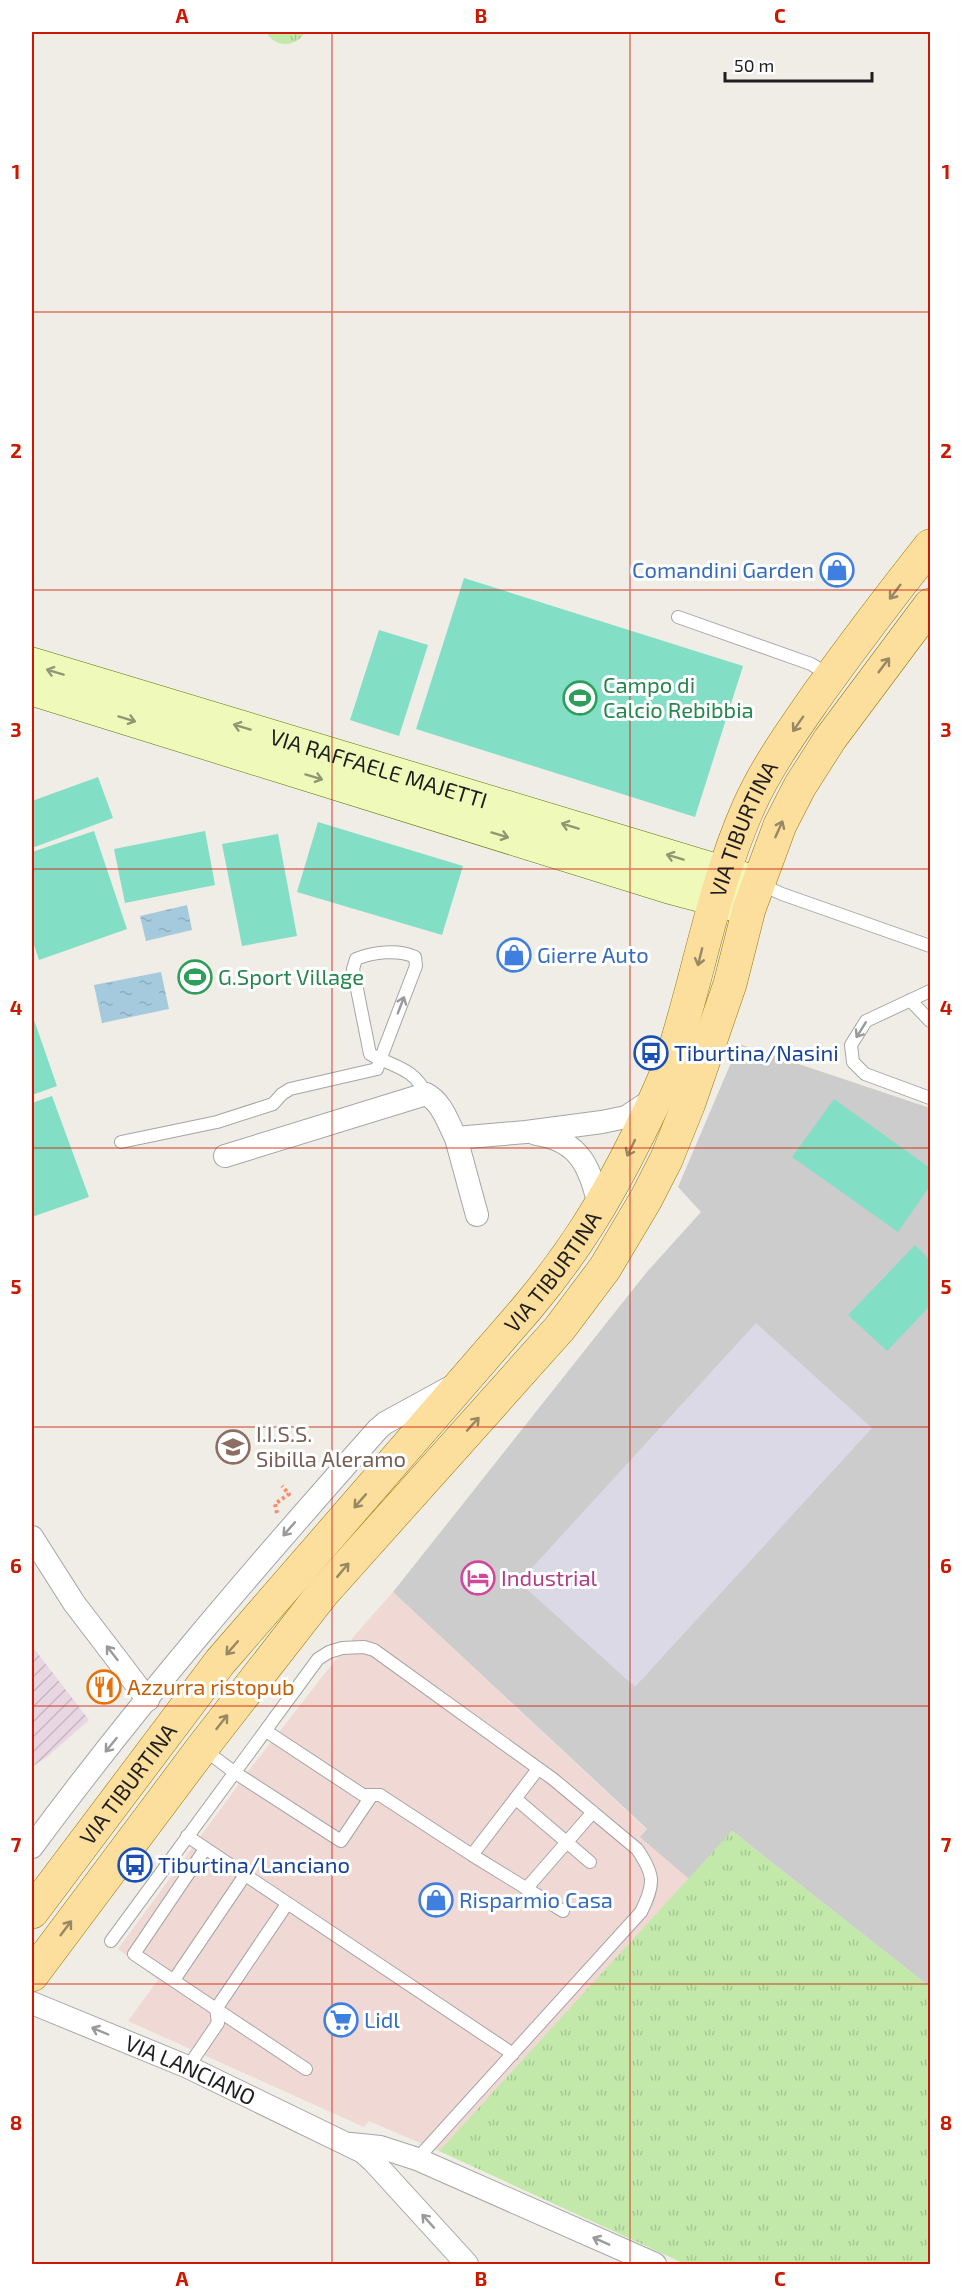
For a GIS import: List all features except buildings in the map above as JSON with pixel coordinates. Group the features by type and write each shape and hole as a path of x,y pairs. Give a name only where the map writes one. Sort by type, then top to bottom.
{"main road":[{"name":"VIA TIBURTINA","path":"32,1912 220,1662 557,1272 600,1209 657,1096 672,1059 719,886 735,840 758,789 776,756 831,676 930,546"},
{"name":"VIA TIBURTINA","path":"32,1975 202,1748 322,1594 560,1328 611,1259 656,1180 689,1103 730,984 764,898 780,825 812,767 853,707 930,604"}],"street":[{"name":"VIA RAFFAELE MAJETTI","path":"32,664 622,857"},
{"name":"VIA RAFFAELE MAJETTI","path":"32,689 764,898"},
{"path":"225,1156 426,1094 434,1098 439,1105 456,1138 477,1215"},
{"path":"456,1138 602,1122 626,1116 657,1096"},
{"path":"526,1132 556,1139 577,1153 590,1173 600,1209"},
{"name":"VIA TIBURTINA","path":"32,1847 39,1821 148,1700 282,1537 378,1429 468,1377"},
{"path":"32,1537 74,1603 148,1700"},
{"name":"VIA LANCIANO","path":"32,2003 189,2067 348,2144 373,2161 467,2265"},
{"name":"VIA LANCIANO","path":"348,2144 380,2147 417,2158 655,2265"}],"lane":[{"path":"678,617 811,664 831,676"},
{"path":"764,898 930,946"},
{"path":"122,1142 217,1122 273,1104 290,1089 377,1069 380,1060 416,966 415,957 408,954 396,952 366,955 356,959 353,969 370,1054 380,1060 403,1068 421,1082 426,1094"},
{"path":"930,991 866,1021 851,1045 853,1062 865,1074 930,1098"},
{"path":"910,1000 930,1021"},
{"path":"111,1941 318,1659 342,1648 364,1647 374,1650 402,1668 538,1768 593,1812 637,1849 647,1863 653,1878 650,1895 641,1912 417,2158"},
{"path":"266,1731 363,1795 380,1795 563,1911"},
{"path":"202,1748 234,1772 342,1841 372,1795"},
{"path":"472,1855 538,1768"},
{"path":"516,1799 590,1862"},
{"path":"526,1889 593,1812"},
{"path":"187,1836 513,2054"},
{"path":"205,1849 134,1954 306,2069"},
{"path":"174,1980 245,1875"},
{"path":"189,2067 218,2023 216,2009 287,1904"}],"path":[{"path":"277,1514 275,1504 289,1494 282,1486"}],"shaded area":[{"path":"739,1044 930,1108 930,1987 732,1831 689,1879 640,1837 647,1829 393,1592 646,1273 701,1212 678,1187"},
{"path":"756,1323 872,1428 635,1687 519,1582"},
{"path":"393,1592 647,1830 641,1837 689,1879 439,2151 369,2121 364,2127 128,2021 158,1980 118,1949 250,1769 355,1635"},
{"path":"32,1646 89,1720 32,1767"}],"green space":[{"path":"266,32 305,32 296,41 286,44 275,41"},
{"name":"Campo di Calcio Rebibbia","path":"464,578 743,666 695,817 416,729"},
{"path":"379,630 428,645 399,736 350,720"},
{"path":"98,777 113,818 32,848 32,801"},
{"path":"318,822 463,866 442,935 297,892"},
{"path":"94,831 127,929 39,960 32,939 32,852"},
{"path":"205,831 215,885 125,903 114,849"},
{"path":"278,834 297,936 242,946 222,844"},
{"path":"32,1014 57,1086 32,1095"},
{"path":"52,1096 89,1197 32,1217 32,1103"},
{"path":"834,1099 930,1168 930,1186 898,1232 792,1157"},
{"path":"915,1245 930,1260 930,1306 887,1351 848,1315"},
{"path":"732,1831 930,1987 930,2264 685,2264 439,2151"}],"water":[{"path":"187,905 192,930 146,941 140,916"},
{"path":"161,972 169,1009 102,1023 94,985"}],"place":[{"name":"Comandini Garden","path":"837,570"},
{"name":"Campo di Calcio Rebibbia","path":"580,698"},
{"name":"Gierre Auto","path":"514,955"},
{"name":"G.Sport Village","path":"195,977"},
{"name":"Tiburtina/Nasini","path":"651,1053"},
{"name":"I.I.S.S. Sibilla Aleramo","path":"233,1447"},
{"name":"Industrial","path":"478,1578"},
{"name":"Azzurra ristopub","path":"104,1687"},
{"name":"Tiburtina/Lanciano","path":"135,1865"},
{"name":"Risparmio Casa","path":"436,1900"},
{"name":"Lidl","path":"341,2020"}]}
